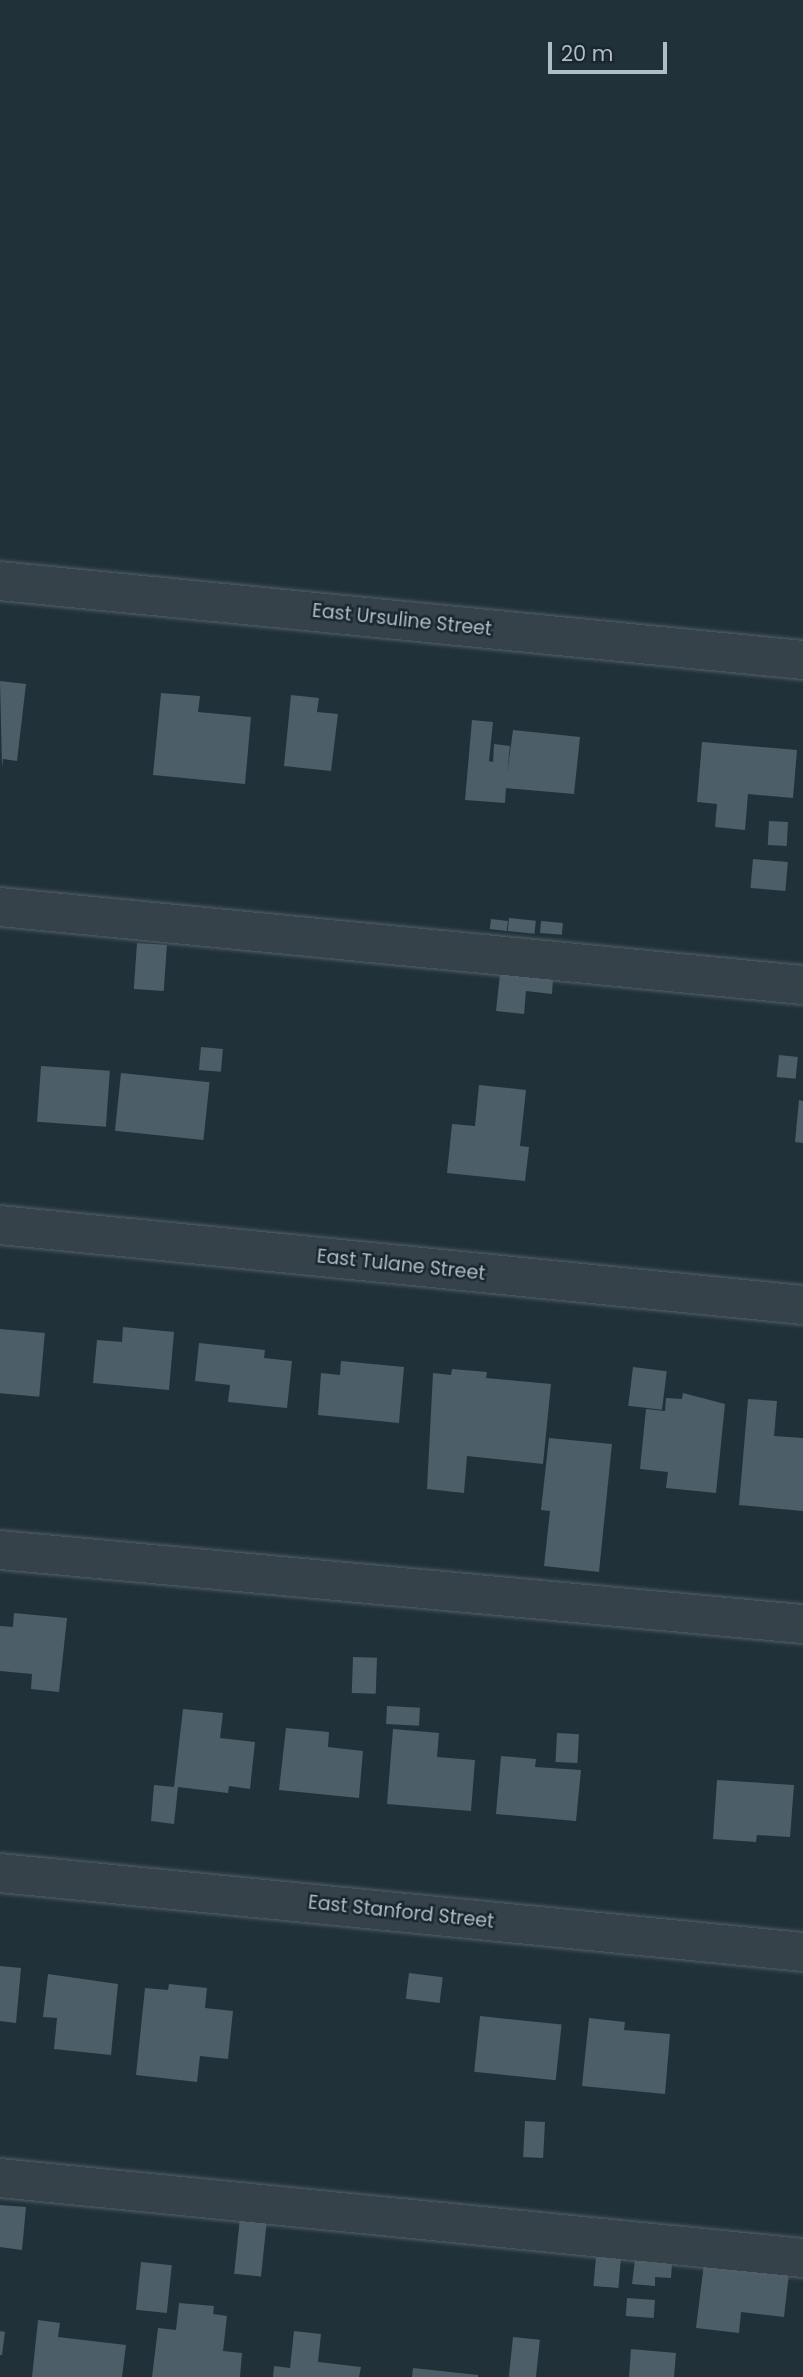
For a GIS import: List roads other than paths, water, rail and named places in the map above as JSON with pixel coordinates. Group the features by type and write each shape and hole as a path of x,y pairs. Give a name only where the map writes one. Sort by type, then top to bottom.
{"street":[{"name":"East Ursuline Street","path":"0,581 803,660"},
{"path":"0,907 803,985"},
{"name":"East Tulane Street","path":"0,1225 803,1305"},
{"path":"0,1550 803,1624"},
{"name":"East Stanford Street","path":"0,1873 803,1952"},
{"path":"0,2178 803,2258"}]}
